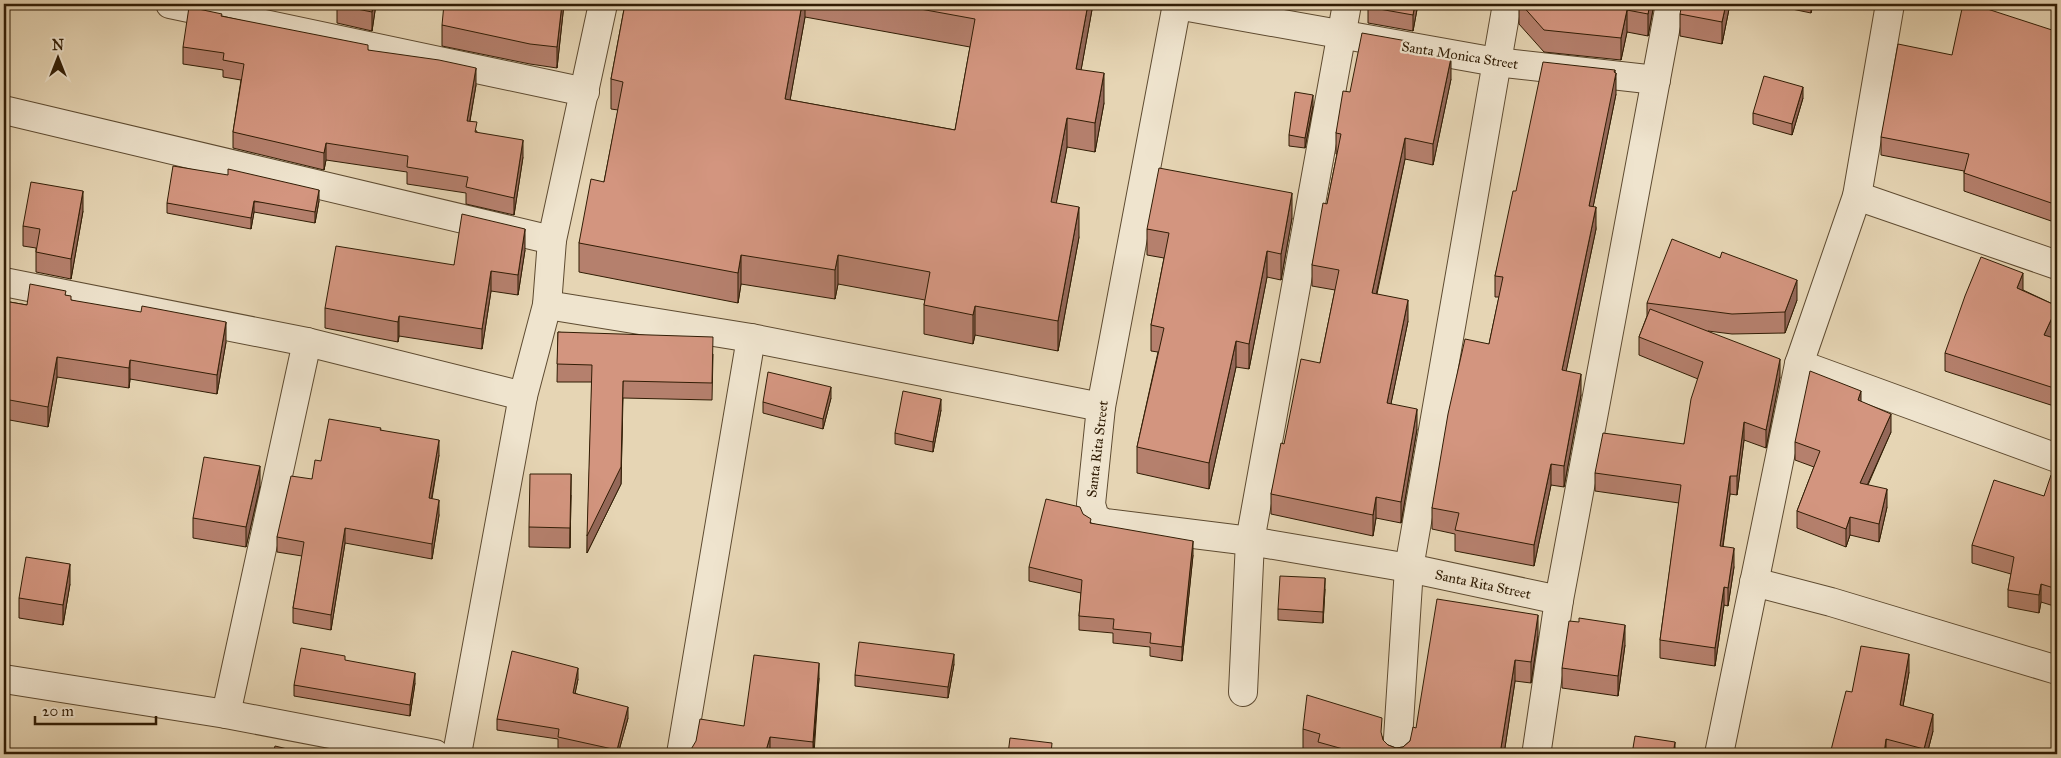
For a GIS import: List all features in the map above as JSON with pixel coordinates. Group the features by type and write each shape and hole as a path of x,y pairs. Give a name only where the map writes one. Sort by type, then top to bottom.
{"street":[{"path":"170,4 585,92"},
{"path":"457,754 523,396 547,305 552,240 604,4"},
{"name":"Santa Monica Street","path":"1177,4 1496,62 1656,80"},
{"name":"Santa Rita Street","path":"1177,4 1101,407 1091,504 1095,518 1105,523 1250,541 1409,568 1559,600"},
{"path":"1243,692 1250,541 1347,4"},
{"path":"1397,754 1409,568 1507,4"},
{"path":"1537,749 1559,600 1670,4"},
{"path":"1719,754 1799,364 1857,196 1890,4"},
{"path":"4,110 552,240"},
{"path":"1857,196 2057,265"},
{"path":"4,282 307,342 523,396"},
{"path":"547,305 751,338 1101,407"},
{"path":"681,754 751,338"},
{"path":"226,714 307,342"},
{"path":"1799,364 2057,458"},
{"path":"1754,582 1831,602 2057,670"},
{"path":"4,679 226,714 435,754"}],"building":[{"path":"337,4 373,4 372,12"},
{"path":"444,4 562,4 557,47 530,44 442,25"},
{"path":"625,4 802,4 785,99 955,130 975,19 893,4 1088,4 1076,69 1104,73 1095,123 1067,118 1051,202 1079,207 1058,321 975,306 973,315 924,305 930,272 838,255 835,270 741,255 738,273 579,243 591,179 604,182 623,82 611,79"},
{"path":"1369,4 1415,4 1413,15 1368,7"},
{"path":"1521,4 1650,4 1648,14 1627,10 1621,38 1544,30"},
{"path":"1682,4 1726,4 1722,22 1680,14"},
{"path":"1963,4 1972,4 2057,30 2057,205 1964,173 1969,154 1881,137 1898,44 1952,55"},
{"path":"189,7 222,14 221,16 368,45 368,50 439,60 476,68 467,121 477,122 475,132 523,140 514,198 466,187 468,177 407,167 408,156 326,143 324,153 233,132 244,64 223,60 224,53 183,47"},
{"path":"1362,33 1407,41 1405,49 1451,58 1433,144 1405,138 1372,293 1408,300 1387,403 1417,409 1401,502 1376,497 1373,515 1271,494 1281,443 1284,444 1301,359 1320,363 1339,270 1312,265 1323,203 1327,204 1341,134 1336,133 1343,91 1350,92"},
{"path":"1543,62 1615,70 1614,72 1616,73 1589,206 1596,207 1562,370 1581,374 1564,466 1551,464 1534,545 1455,530 1459,513 1432,508 1448,414 1465,339 1489,344 1503,277 1495,276 1513,191 1516,191"},
{"path":"1764,76 1803,87 1792,124 1753,113"},
{"path":"1295,92 1313,95 1305,138 1289,135"},
{"path":"173,166 228,175 228,169 319,190 315,212 254,201 251,218 167,203"},
{"path":"1159,168 1292,193 1281,254 1267,251 1249,344 1236,341 1209,463 1137,447 1164,328 1151,325 1169,233 1147,229"},
{"path":"31,182 83,191 71,259 36,252 40,229 23,226"},
{"path":"462,214 525,229 518,275 491,271 482,329 399,316 398,322 325,308 336,246 454,265"},
{"path":"1672,239 1720,258 1722,252 1797,280 1785,312 1732,314 1647,303"},
{"path":"1981,257 2023,273 2017,288 2057,306 2044,335 2057,339 2057,389 1945,353"},
{"path":"30,284 66,291 65,295 71,296 71,300 141,312 142,306 226,322 217,375 130,360 129,368 57,357 48,407 4,399 4,301 27,305"},
{"path":"1650,309 1780,359 1766,430 1744,422 1737,476 1730,476 1720,546 1734,548 1728,588 1724,587 1715,648 1660,640 1681,485 1595,473 1603,433 1684,444 1691,399 1703,362 1639,337"},
{"path":"558,332 713,337 712,383 623,381 621,467 587,536 592,365 557,364"},
{"path":"1810,371 1861,391 1858,400 1891,414 1860,483 1887,489 1879,524 1850,517 1846,529 1797,511 1820,451 1795,442"},
{"path":"768,372 831,387 823,419 763,402"},
{"path":"903,391 941,399 933,442 895,433"},
{"path":"329,419 439,440 429,498 439,500 432,544 345,528 331,615 293,608 304,542 277,537 291,476 312,479 315,460 321,461"},
{"path":"204,457 260,466 246,527 193,518"},
{"path":"530,474 571,474 570,528 529,527"},
{"path":"2051,475 2057,477 2057,589 2041,584 2039,595 2008,590 2014,557 1972,545 1994,480 2044,496"},
{"path":"1046,499 1080,507 1083,514 1091,519 1090,523 1193,541 1182,647 1150,643 1151,633 1113,629 1114,619 1079,616 1082,580 1029,567"},
{"path":"26,557 70,564 63,605 19,598"},
{"path":"1280,576 1325,578 1323,612 1278,609"},
{"path":"1437,599 1538,615 1531,662 1515,660 1500,754 1361,754 1318,742 1320,734 1303,729 1307,695 1382,718 1381,732 1383,740 1388,745 1396,748 1403,747 1410,741 1413,727 1416,728"},
{"path":"1579,618 1625,625 1618,676 1562,668 1569,621 1579,622"},
{"path":"859,642 954,654 948,687 855,675"},
{"path":"1861,646 1909,654 1900,705 1933,714 1924,749 1886,739 1884,754 1830,754 1846,691 1852,692"},
{"path":"301,648 345,656 345,660 415,673 410,705 294,685"},
{"path":"512,651 578,668 573,693 628,707 617,750 558,737 559,729 497,719"},
{"path":"754,655 819,663 813,742 770,737 765,754 690,754 696,741 700,719 744,726"},
{"path":"1635,736 1675,742 1673,754 1632,754"},
{"path":"1010,738 1052,743 1051,754 1008,754"},
{"path":"275,746 308,754 273,754"},
{"path":"355,751 393,754 354,754"}]}
